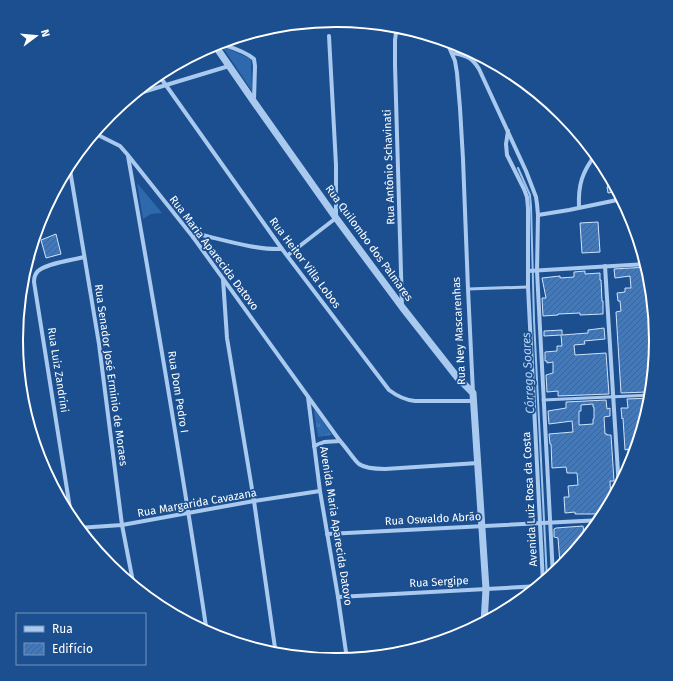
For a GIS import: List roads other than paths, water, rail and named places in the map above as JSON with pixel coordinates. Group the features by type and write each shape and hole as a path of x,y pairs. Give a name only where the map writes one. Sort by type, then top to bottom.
{"street":[{"name":"Rua Antônio Schavinati","path":"396,33 395,65 402,307"},
{"path":"288,256 336,218 336,165 329,36"},
{"path":"228,47 249,55 254,59 254,102"},
{"name":"Rua Ney Mascarenhas","path":"450,49 455,61 460,108 473,393 486,589 484,617"},
{"name":"Rua Quilombo dos Palmares","path":"218,50 336,218 402,307 457,377 473,393"},
{"path":"452,53 464,55 476,64 508,130 536,197 538,215 536,271 548,523 552,567"},
{"path":"148,90 229,66"},
{"name":"Rua Heitor Villa Lobos","path":"162,80 282,249 389,390 406,400 474,401"},
{"name":"Avenida Luiz Rosa da Costa","path":"508,130 506,144 507,154 524,189 528,208 528,287 543,576"},
{"name":"Rua Maria Aparecida Datovo","path":"100,136 120,146 193,237 340,441 359,464 377,469 478,463"},
{"name":"Rua Dom Pedro I","path":"127,154 161,344 206,625"},
{"path":"579,208 580,184 587,167 592,160"},
{"name":"Rua Senador José Erminio de Moraes","path":"71,175 99,344 122,525 132,578"},
{"path":"538,215 617,200"},
{"path":"193,237 202,235 274,250 282,249"},
{"name":"Rua Luiz Zandrini","path":"69,504 34,278 38,271 42,268 84,257"},
{"path":"529,271 640,264"},
{"path":"605,266 618,478"},
{"path":"223,278 227,338 254,501 275,648"},
{"name":"Avenida Maria Aparecida Datovo","path":"308,396 320,491 346,654"},
{"path":"314,446 324,442 340,441"},
{"name":"Rua Margarida Cavazana","path":"85,527 122,525 254,501 320,491"},
{"name":"Rua Oswaldo Abrão","path":"327,534 593,521"},
{"name":"Rua Sergipe","path":"338,597 530,587"}],"lane":[{"path":"468,289 528,287"},
{"path":"543,400 645,395"}],"waterway":[{"name":"Córrego Soares","path":"518,168 530,195 531,206 534,320 547,573"}]}
